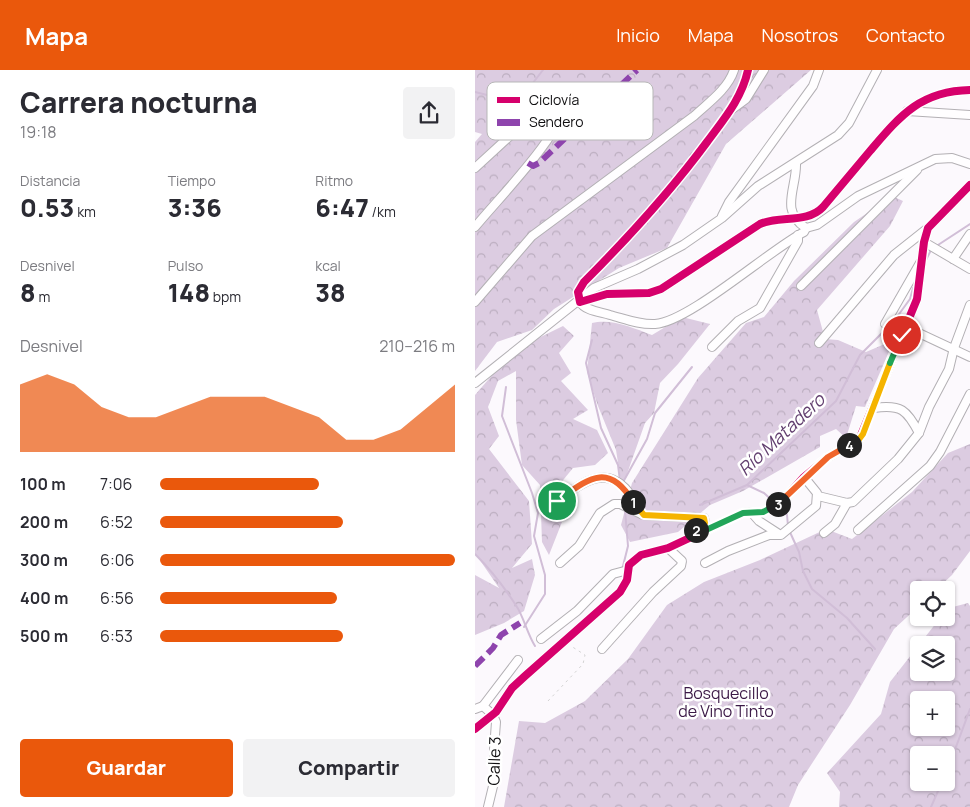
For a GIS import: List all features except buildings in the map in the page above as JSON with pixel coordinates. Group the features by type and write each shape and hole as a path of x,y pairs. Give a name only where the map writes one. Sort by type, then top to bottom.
{"street":[{"path":"475,302 532,236 695,116 719,93 732,77 734,70"},
{"path":"579,301 578,292 585,282 677,182 731,111 740,95 748,70"},
{"path":"731,111 745,100 764,70"},
{"path":"722,218 729,202 813,86 819,70"},
{"path":"475,384 594,288 673,252 722,218 758,186 796,163 843,129 856,111 877,70"},
{"path":"579,301 607,294 656,291 674,282 760,224 775,219 809,217 819,212 894,122 907,111 935,95 970,90"},
{"path":"907,111 970,115"},
{"path":"475,168 506,140"},
{"path":"475,228 547,140"},
{"path":"579,301 593,310 632,321 647,324 666,322 695,307 806,228 817,225 858,196 935,159 959,159 970,164"},
{"path":"796,163 791,205 793,218 806,228"},
{"path":"801,286 921,165"},
{"path":"819,343 894,255 927,228 970,185"},
{"path":"475,729 493,715 512,688 619,592 627,580 629,565 641,555 668,548 734,516 751,512 763,512 781,502 804,477 842,447 859,440 874,408 879,387 917,299 923,242 927,228"},
{"path":"953,259 970,234"},
{"path":"712,346 739,322 760,308 798,242 798,235"},
{"path":"923,242 970,270"},
{"path":"885,324 922,259"},
{"path":"818,496 847,503 853,502 892,465 919,434 929,407 949,369 954,348 970,304"},
{"path":"906,327 970,357"},
{"path":"858,530 930,466 940,452 970,394"},
{"path":"874,408 894,406 902,409 919,434"},
{"path":"557,501 586,480 602,477 614,480 625,488 644,515"},
{"path":"705,563 763,537 781,535 816,506 818,496 816,490 804,477"},
{"path":"824,533 835,524 847,503"},
{"path":"560,563 579,546 596,518 606,508 620,504 644,515 704,518 705,523 697,530 695,535"},
{"path":"751,512 759,521 781,535"},
{"path":"602,649 653,592 681,566 682,561 668,548"},
{"path":"541,639 577,611 613,574 628,570"},
{"path":"493,715 479,708 518,660"},
{"name":"Calle 3","path":"488,807 495,778 494,749 496,722 493,715"}],"path":[{"path":"548,701 583,664 585,658 585,655 565,642"}],"green space":[{"path":"475,70 811,70 726,144 667,248 619,268 554,309 532,330 497,342 475,371 475,142 482,134 475,132"},
{"path":"892,196 903,201 890,226 817,310 825,339 838,340 866,352 894,340 865,407 856,406 846,438 836,429 820,436 820,447 743,491 710,505 678,532 630,542 621,525 632,483 698,378 746,323 764,317 794,281 854,222"},
{"path":"682,317 710,324 660,383 654,413 645,423 622,488 616,450 598,406 587,372 592,323 615,323 652,335"},
{"path":"563,326 574,336 559,353 571,373 561,381 588,410 573,419 597,430 608,453 595,465 573,468 555,490 552,512 562,522 549,555 542,542 540,485 522,465 516,420 516,371 498,381 488,407 499,436 489,449 529,501 532,544 512,568 532,559 535,575 524,611 504,623 475,635 475,575 499,588 475,553 475,395 514,350"},
{"name":"Bosquecillo de Vino Tinto","path":"970,444 970,551 946,581 910,581 910,614 894,629 850,705 798,785 789,807 504,807 519,721 545,723 585,701 628,659 667,605 704,582 760,560 826,529 852,539 912,492 948,453"},
{"path":"968,603 970,606 970,807 839,807 840,792 827,773 881,714 890,682 910,656 910,681 955,681 955,636 926,636 934,626 955,626 955,606"}],"waterway":[{"path":"534,82 543,70"},
{"path":"475,92 487,95"},
{"name":"Río Matadero","path":"938,245 970,224"},
{"name":"Río Matadero","path":"924,264 931,250"},
{"name":"Río Matadero","path":"700,505 747,485 836,401 860,355 894,321 910,299 913,288"},
{"path":"592,340 586,363 601,428 618,465 620,481"},
{"path":"622,484 647,439 655,413 692,367"},
{"path":"506,387 502,416 538,513 534,536 545,575 545,594 524,627"},
{"path":"747,485 764,493 775,503"},
{"path":"622,488 624,503"},
{"path":"779,507 787,515 788,526"},
{"path":"622,570 628,546 625,510"},
{"path":"789,530 799,552 803,571 812,589 847,618 875,649"},
{"path":"475,554 503,586 519,611 535,646"},
{"path":"955,750 970,709"},
{"path":"931,807 938,791"}],"marked path":[{"path":"624,82 637,70"},
{"path":"528,163 533,166 539,163 563,140"},
{"path":"475,666 493,648 501,635 520,623"}],"cycle path":[{"path":"748,70 737,99 720,125 663,197 584,282 578,292 580,302 607,294 649,293 661,289 760,224 768,221 809,216 817,212 891,127 913,108 937,95 953,91 970,90"},
{"path":"475,729 496,712 512,688 620,592 627,580 629,565 641,555 668,548 743,513 763,512 781,502 804,477 828,457 859,440 917,299 924,242 928,228 970,185"}],"route":[{"path":"557,501 586,480 602,477 614,480 625,488 637,508 644,515 704,518 705,523 695,532 695,535 734,516 743,513 763,512 781,502 804,477 828,457 842,447 859,440 874,408 879,387 902,335"}]}
